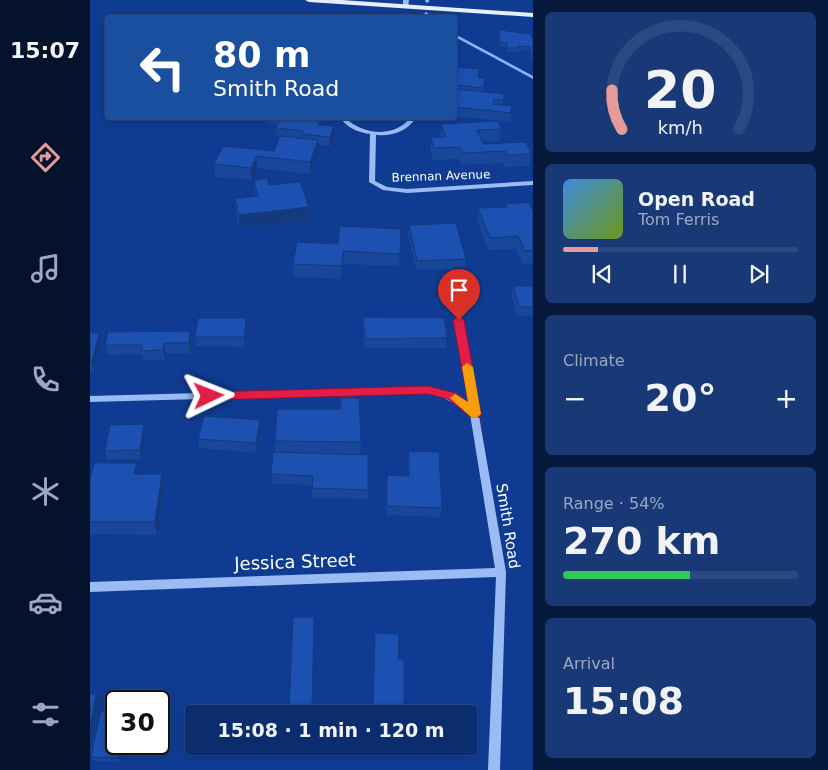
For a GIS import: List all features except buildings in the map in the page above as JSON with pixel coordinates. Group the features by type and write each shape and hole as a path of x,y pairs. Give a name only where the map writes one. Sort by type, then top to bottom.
{"main road":[{"path":"309,0 406,3 533,15"}],"street":[{"path":"344,120 354,128 373,133 399,130 410,124 412,120"},
{"name":"Brennan Avenue","path":"373,133 372,182 385,190 423,191 533,183"},
{"name":"Smith Road","path":"459,320 501,572 494,770"},
{"path":"90,399 428,390 452,396 476,414"},
{"name":"Jessica Street","path":"90,588 501,572"}],"waterway":[{"path":"457,36 533,78"}],"slow traffic":[{"path":"455,398 476,414 467,367"}],"route":[{"path":"209,396 428,390 452,396 476,414 459,320"}]}
